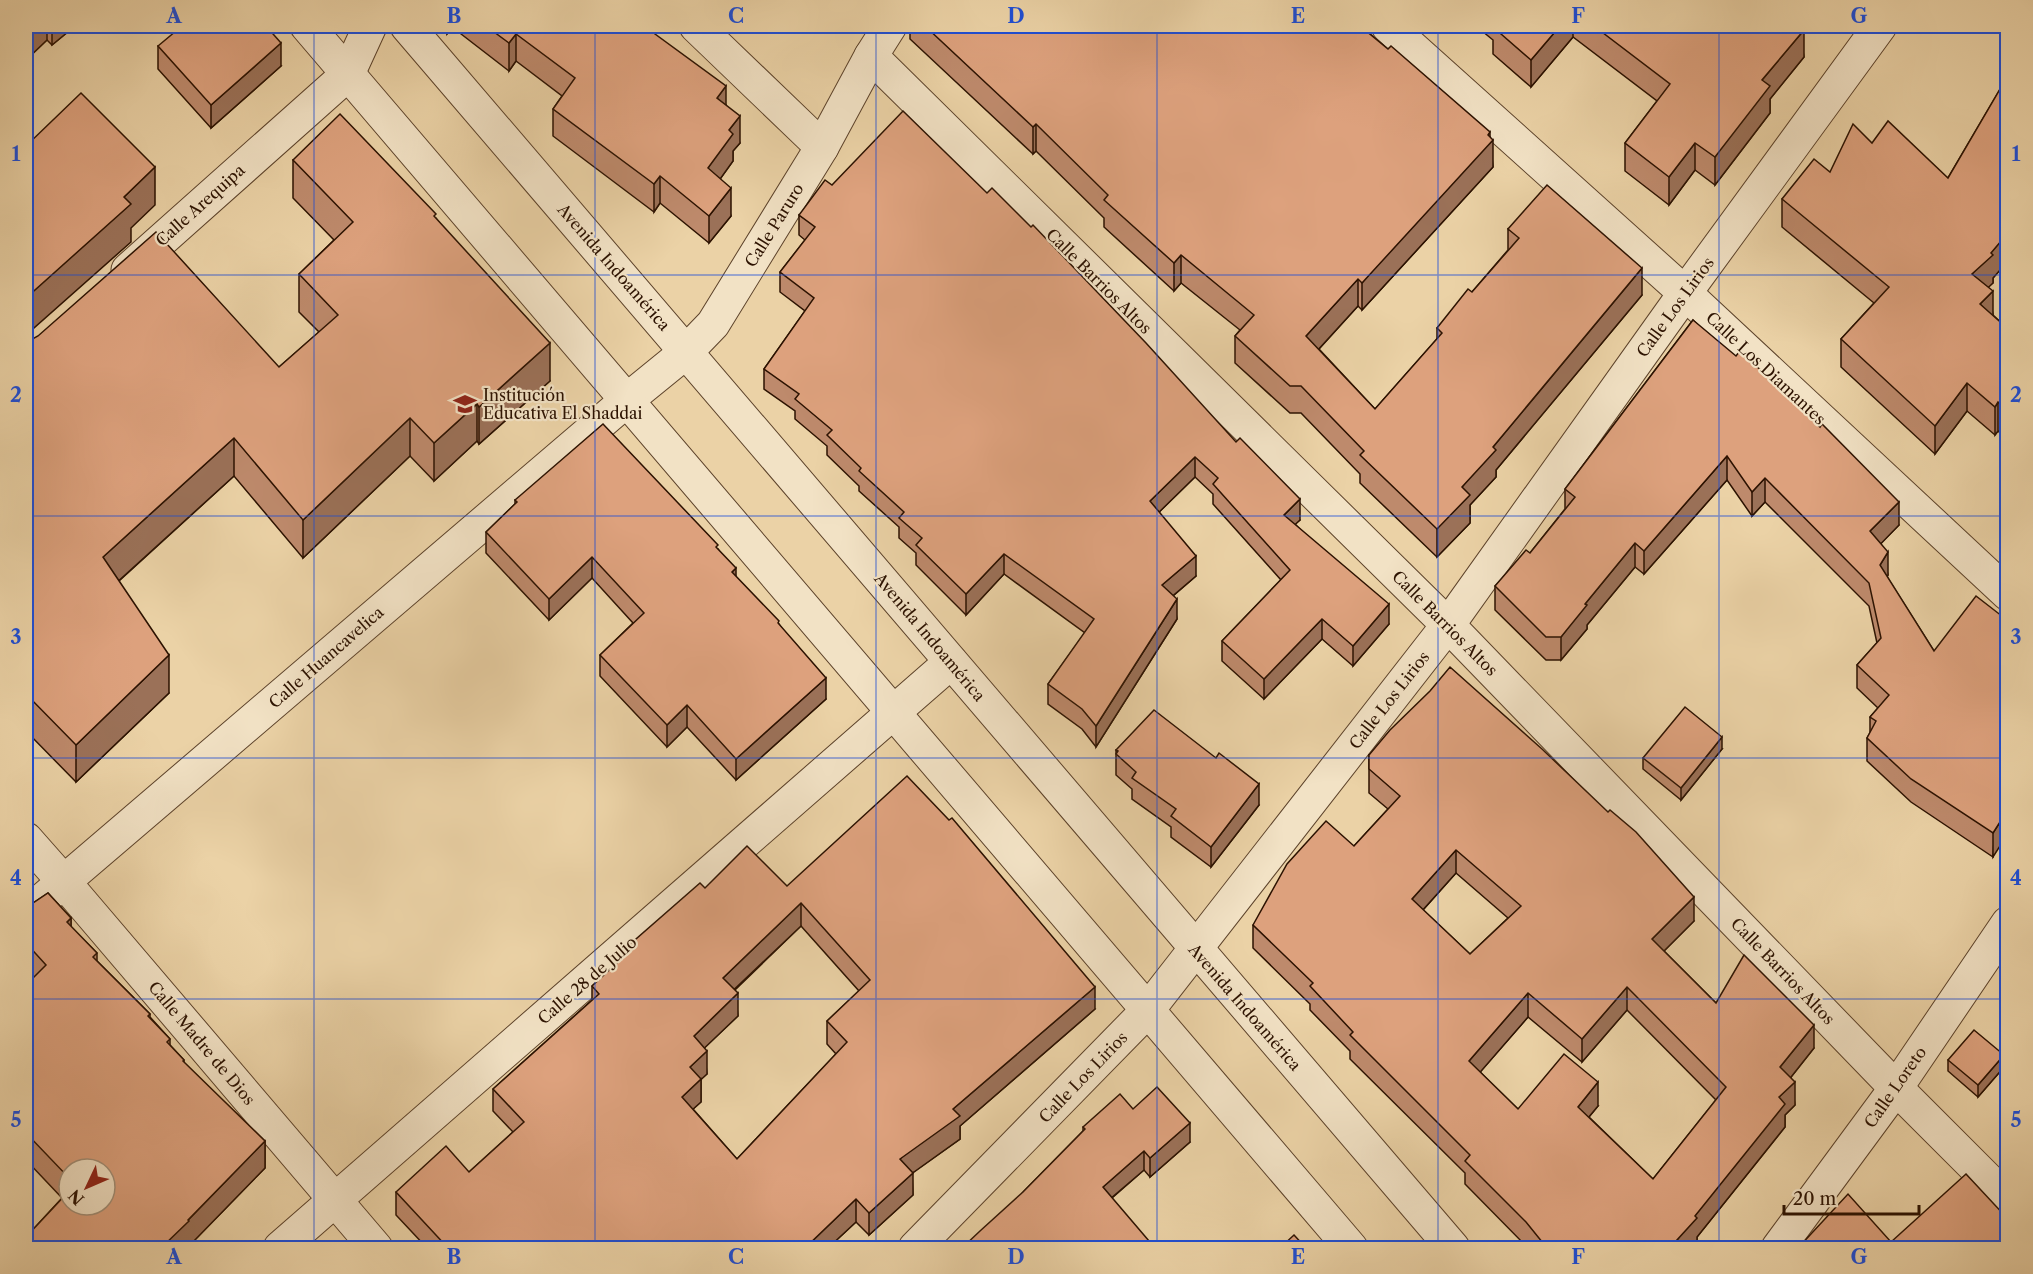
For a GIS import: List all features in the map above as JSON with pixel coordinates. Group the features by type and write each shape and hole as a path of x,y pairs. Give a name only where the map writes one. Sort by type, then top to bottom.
{"street":[{"path":"307,26 1351,1248"},
{"path":"348,74 370,26"},
{"name":"Avenida Indoamérica","path":"406,26 1453,1248"},
{"path":"696,26 822,147"},
{"name":"Calle Paruro","path":"627,400 686,352 713,324 822,147 871,56 890,26"},
{"name":"Calle Los Diamantes","path":"1388,26 1685,293 2007,594"},
{"name":"Calle Los Lirios","path":"915,1248 1148,1011 1448,625 1685,293 1880,26"},
{"name":"Calle Barrios Altos","path":"871,56 1448,625 2007,1200"},
{"name":"Calle Arequipa","path":"106,289 348,74"},
{"name":"Calle Huancavelica","path":"26,914 627,400"},
{"name":"Calle 28 de Julio","path":"280,1248 951,662"},
{"name":"Calle Madre de Dios","path":"26,839 376,1248"},
{"name":"Calle Loreto","path":"1778,1248 1896,1088 2007,923"}],"building":[{"path":"26,26 39,26 26,37"},
{"path":"182,26 266,26 281,43 211,105 158,46"},
{"path":"486,26 644,26 726,86 717,98 740,116 729,130 733,134 708,168 731,188 709,216 660,176 654,184 553,109 575,78 516,34 509,43"},
{"path":"925,26 1360,26 1388,49 1391,46 1490,132 1488,135 1493,140 1362,283 1358,279 1306,336 1375,409 1442,333 1437,328 1468,289 1472,292 1519,238 1508,229 1547,185 1642,268 1493,447 1496,450 1462,487 1470,495 1437,529 1360,455 1364,451 1301,386 1290,386 1235,336 1254,315 1181,255 1174,263 1104,200 1108,195 1036,124 1033,127"},
{"path":"1494,26 1560,26 1531,60"},
{"path":"1594,26 1799,26 1804,30 1762,80 1770,86 1715,157 1695,143 1669,177 1625,143 1670,84"},
{"path":"2007,51 2007,70 2001,64"},
{"path":"2007,77 2007,234 1991,253 1993,255 1972,274 1993,291 1980,304 2007,328 2007,343 2001,355 2007,359 2007,412 1998,402 1995,407 1967,383 1935,426 1841,339 1889,287 1782,199 1814,159 1830,172 1853,124 1872,143 1888,121 1948,178"},
{"path":"81,93 155,167 124,197 131,204 26,298 26,146"},
{"path":"903,111 987,193 992,188 1031,227 1033,225 1146,343 1236,442 1240,438 1300,499 1284,515 1389,604 1353,646 1322,619 1264,679 1222,641 1290,570 1213,484 1218,478 1195,457 1150,501 1196,556 1162,585 1177,599 1096,726 1082,709 1048,684 1094,619 1004,554 966,594 916,545 922,538 899,518 904,512 859,471 861,468 827,435 832,430 795,399 799,394 764,369 814,298 780,272 815,227 799,215 825,180 832,185"},
{"path":"340,114 436,214 434,216 550,343 479,407 477,404 434,443 410,418 303,520 234,438 103,557 169,655 76,745 26,694 26,341 38,336 156,232 279,367 338,315 299,274 353,222 293,160"},
{"path":"1693,320 1736,356 1739,352 1768,376 1820,427 1822,424 1899,502 1870,531 1888,552 1880,565 1934,651 1976,596 2007,620 2007,811 1993,833 1911,779 1867,738 1876,721 1870,717 1889,695 1857,665 1881,638 1869,583 1765,478 1752,492 1727,456 1644,551 1635,543 1561,637 1546,637 1495,586 1526,550 1530,553 1575,497 1565,489"},
{"path":"603,424 718,545 716,547 736,568 732,572 779,621 778,623 826,678 736,759 687,705 667,725 600,655 644,613 592,557 549,599 486,532 517,502 515,500"},
{"path":"1450,667 1608,812 1610,810 1636,832 1694,897 1652,939 1716,1003 1744,955 1814,1025 1780,1067 1795,1082 1779,1097 1785,1104 1695,1216 1697,1218 1677,1240 1688,1248 1547,1248 1526,1222 1465,1161 1470,1155 1350,1035 1353,1032 1310,986 1313,983 1253,925 1287,864 1326,821 1354,846 1400,796 1369,769 1369,755 1390,730 1430,691","holes":["1456,850 1521,906 1470,954 1412,899","1627,987 1726,1087 1653,1179 1578,1107 1598,1082 1564,1054 1518,1109 1469,1061 1528,993 1582,1039"]},
{"path":"1685,707 1722,737 1681,788 1643,758"},
{"path":"1154,710 1216,758 1219,753 1259,784 1211,847 1171,816 1176,809 1132,778 1136,772 1116,754 1118,751 1116,750"},
{"path":"907,776 949,820 952,818 1095,987 953,1109 960,1116 900,1159 913,1173 869,1213 856,1199 805,1248 448,1248 396,1192 446,1146 469,1172 524,1122 493,1089 599,994 592,986 632,949 628,946 700,883 705,888 747,846 787,886","holes":["801,903 870,980 827,1021 847,1042 737,1159 682,1097 701,1079 690,1067 707,1051 694,1036 738,993 723,978"]},
{"path":"48,893 71,918 67,922 97,953 93,957 150,1014 148,1016 170,1039 167,1042 183,1061 265,1141 161,1248 26,1248 26,1237 57,1204 57,1217 117,1217 117,1157 57,1157 57,1165 26,1133 26,985 46,965 26,943 26,905 30,905"},
{"path":"1974,1030 2004,1055 1978,1085 1948,1060"},
{"path":"1157,1087 1190,1123 1150,1158 1144,1151 1103,1187 1155,1248 962,1248 1023,1192 1085,1129 1083,1127 1120,1094 1133,1109"},
{"path":"1966,1174 2007,1218 2007,1248 1798,1248 1848,1194 1891,1242"},
{"path":"1294,1235 1306,1248 1280,1248"}],"place":[{"name":"Institución Educativa El Shaddai","path":"465,404"}]}
